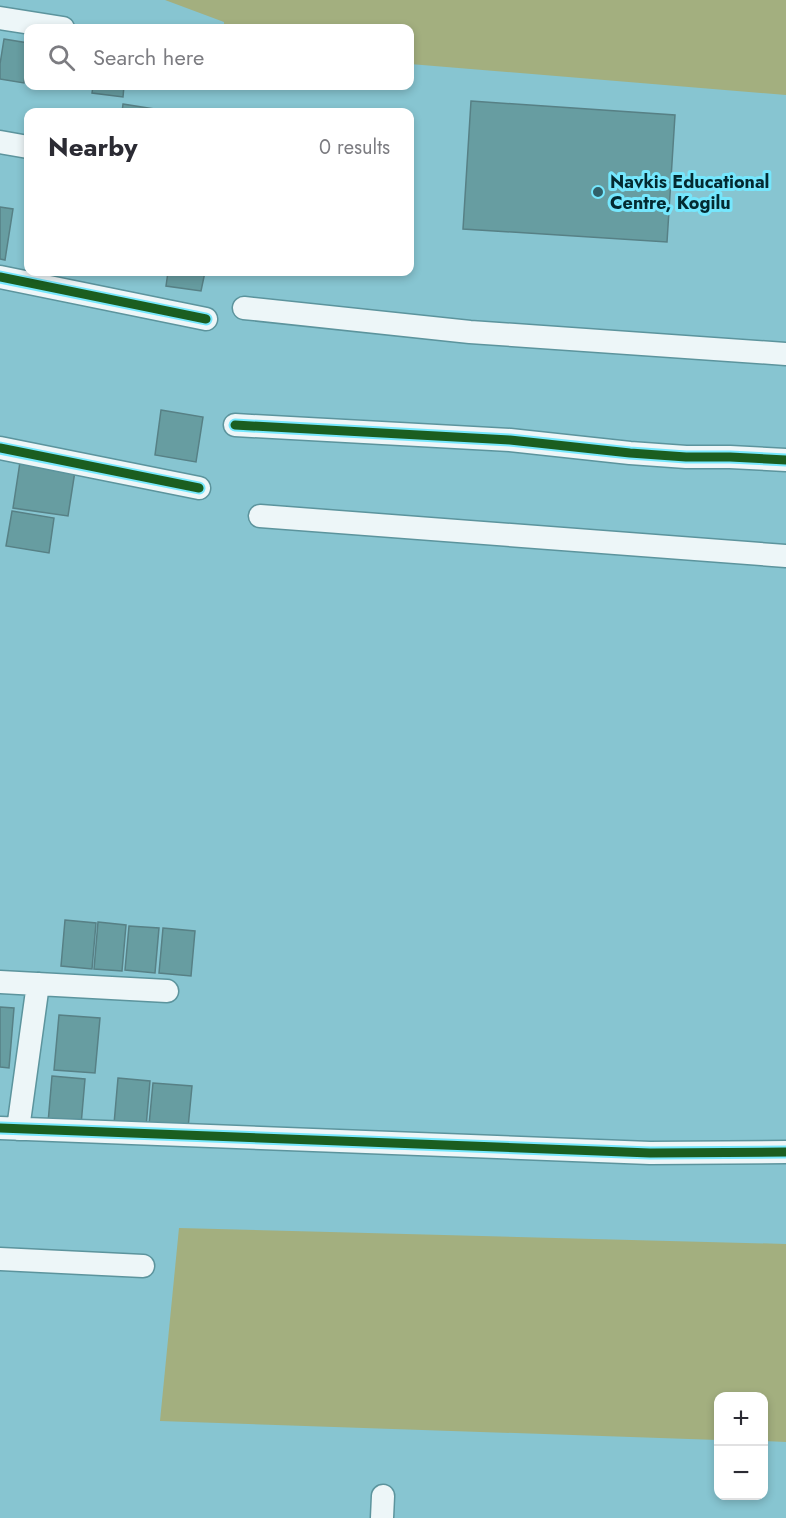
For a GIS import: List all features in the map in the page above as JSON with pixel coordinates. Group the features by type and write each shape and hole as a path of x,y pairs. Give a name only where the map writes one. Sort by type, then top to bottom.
{"street":[{"path":"0,18 38,24"},
{"path":"0,142 24,146"},
{"path":"0,277 206,319"},
{"path":"244,308 470,332 786,354"},
{"path":"235,425 510,440 686,457 786,460"},
{"path":"0,448 199,488"},
{"path":"260,516 786,556"},
{"path":"0,982 167,991"},
{"path":"38,984 9,1128 650,1153 786,1152"},
{"path":"0,1259 143,1266"}],"green space":[{"path":"165,0 786,0 786,95 414,64 414,24 224,24 224,22"},
{"path":"179,1228 786,1244 786,1442 768,1441 768,1392 714,1392 714,1440 160,1421"}],"building":[{"path":"4,39 24,42 24,83 0,79"},
{"path":"92,90 124,90 123,97 92,93"},
{"path":"471,101 675,115 667,242 463,229"},
{"path":"123,104 148,108 122,108"},
{"path":"0,207 13,209 5,260 0,259"},
{"path":"167,276 204,276 201,291 166,286"},
{"path":"161,410 203,417 196,462 155,455"},
{"path":"20,462 75,471 68,516 13,508"},
{"path":"12,511 54,518 49,553 6,546"},
{"path":"65,920 96,923 92,969 61,966"},
{"path":"98,922 126,925 122,971 94,969"},
{"path":"129,926 159,928 155,973 125,970"},
{"path":"163,928 195,931 191,976 159,973"},
{"path":"0,1007 14,1008 9,1068 0,1067"},
{"path":"59,1015 100,1018 95,1073 54,1070"},
{"path":"52,1076 85,1079 81,1125 48,1123"},
{"path":"118,1078 150,1081 146,1127 114,1124"},
{"path":"153,1083 192,1086 188,1128 149,1125"}],"cycle path":[{"path":"0,277 206,319"},
{"path":"235,425 510,440 686,457 786,460"},
{"path":"0,448 199,488"},
{"path":"0,1128 650,1153 786,1152"}],"place":[{"name":"Navkis Educational Centre, Kogilu","path":"598,192"}]}
